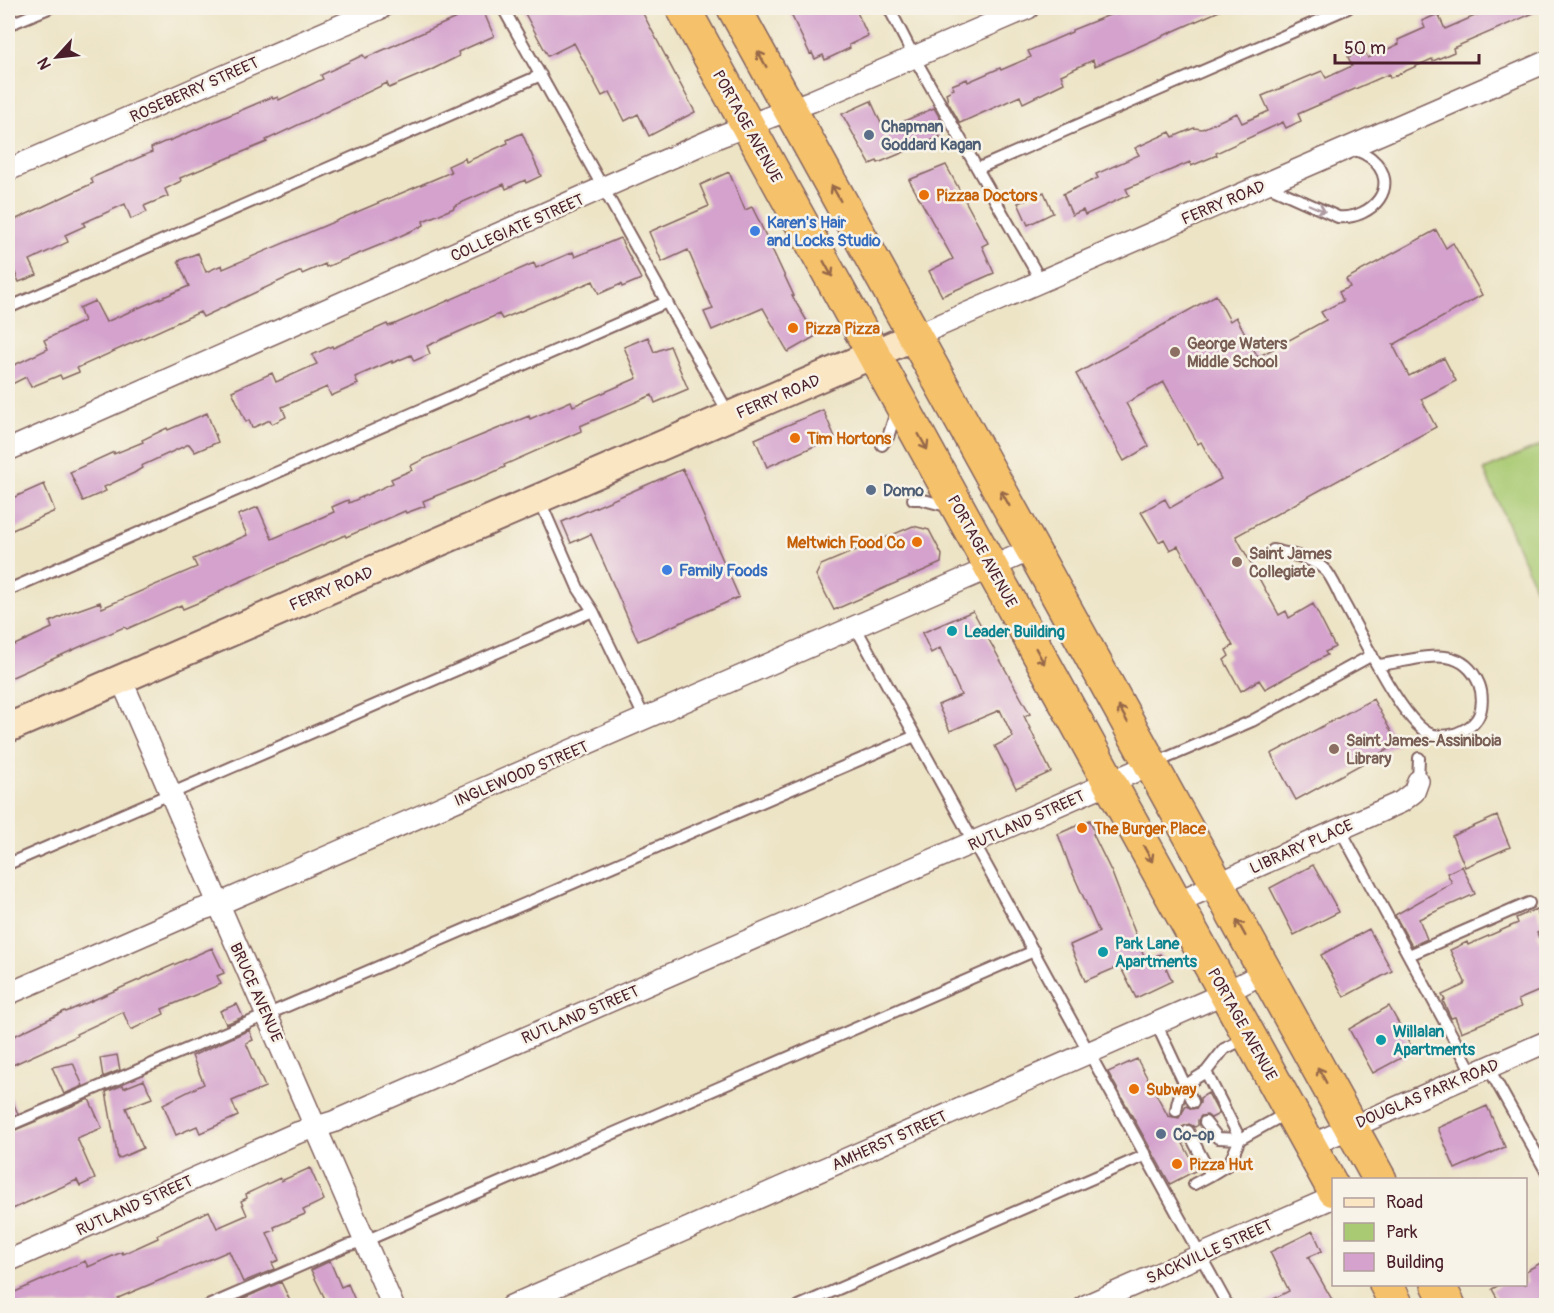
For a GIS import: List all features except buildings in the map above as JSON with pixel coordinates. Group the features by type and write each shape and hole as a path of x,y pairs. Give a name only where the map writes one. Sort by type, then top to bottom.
{"highway":[{"name":"PORTAGE AVENUE","path":"683,8 1332,1186"},
{"path":"734,8 1152,765 1350,1126 1376,1178"},
{"path":"1387,1286 1397,1305"},
{"path":"1439,1286 1449,1305"}],"main road":[{"name":"FERRY ROAD","path":"8,728 915,336"}],"street":[{"name":"ROSEBERRY STREET","path":"8,170 381,8"},
{"name":"COLLEGIATE STREET","path":"8,450 604,188 1028,8"},
{"name":"FERRY ROAD","path":"915,336 1546,62"},
{"name":"INGLEWOOD STREET","path":"8,994 1033,549"},
{"name":"BRUCE AVENUE","path":"120,679 393,1305"},
{"name":"RUTLAND STREET","path":"8,1261 1152,765"},
{"name":"LIBRARY PLACE","path":"1175,903 1401,802 1414,792 1418,781"},
{"name":"AMHERST STREET","path":"511,1305 1226,993 1265,972"},
{"name":"DOUGLAS PARK ROAD","path":"1309,1146 1350,1126 1546,1042"},
{"name":"SACKVILLE STREET","path":"1085,1305 1332,1198"}],"lane":[{"path":"8,25 49,8"},
{"path":"503,8 730,417"},
{"path":"889,8 914,57 1041,281"},
{"path":"979,168 1348,8"},
{"path":"8,308 541,75"},
{"path":"1264,184 1338,217 1349,218 1360,215 1376,204 1382,195 1383,176 1372,158 1349,147"},
{"path":"8,590 667,302"},
{"path":"882,445 888,437 900,400"},
{"path":"539,499 578,588 593,611 645,719"},
{"path":"913,499 960,510"},
{"path":"1273,550 1315,561 1328,573 1372,655 1378,665 1412,720 1429,734 1445,736 1458,733 1478,718 1482,704 1481,690 1476,678 1458,659 1446,656 1427,656 1402,663 1378,665"},
{"path":"8,864 593,611"},
{"path":"855,628 1228,1305"},
{"path":"1152,765 1252,721 1372,655"},
{"path":"8,1126 266,1013 915,736"},
{"path":"1418,781 1419,758"},
{"path":"1340,829 1409,954 1546,1171"},
{"path":"1409,954 1528,903"},
{"path":"208,1305 346,1246 365,1241 1034,951"},
{"path":"1156,1023 1193,1102"},
{"path":"1176,1111 1184,1085 1206,1072 1224,1049 1250,1036"},
{"path":"1206,1072 1240,1139"},
{"path":"1205,1122 1218,1138 1240,1139 1290,1111"},
{"path":"1188,1131 1211,1175"},
{"path":"1194,1184 1229,1164 1240,1139"},
{"path":"799,1305 1146,1155"}],"green space":[{"path":"1546,443 1546,612 1484,470"}],"place":[{"name":"Chapman Goddard Kagan","path":"869,135"},
{"name":"Pizzaa Doctors","path":"924,195"},
{"name":"Karen's Hair and Locks Studio","path":"755,231"},
{"name":"Pizza Pizza","path":"793,328"},
{"name":"George Waters Middle School","path":"1175,352"},
{"name":"Tim Hortons","path":"795,438"},
{"name":"Domo","path":"871,490"},
{"name":"Meltwich Food Co","path":"917,542"},
{"name":"Saint James Collegiate","path":"1237,562"},
{"name":"Family Foods","path":"667,570"},
{"name":"Leader Building","path":"952,631"},
{"name":"Saint James-Assiniboia Library","path":"1334,749"},
{"name":"The Burger Place","path":"1082,828"},
{"name":"Park Lane Apartments","path":"1103,952"},
{"name":"Willalan Apartments","path":"1381,1040"},
{"name":"Subway","path":"1134,1089"},
{"name":"Co-op","path":"1161,1134"},
{"name":"Pizza Hut","path":"1177,1164"}]}
